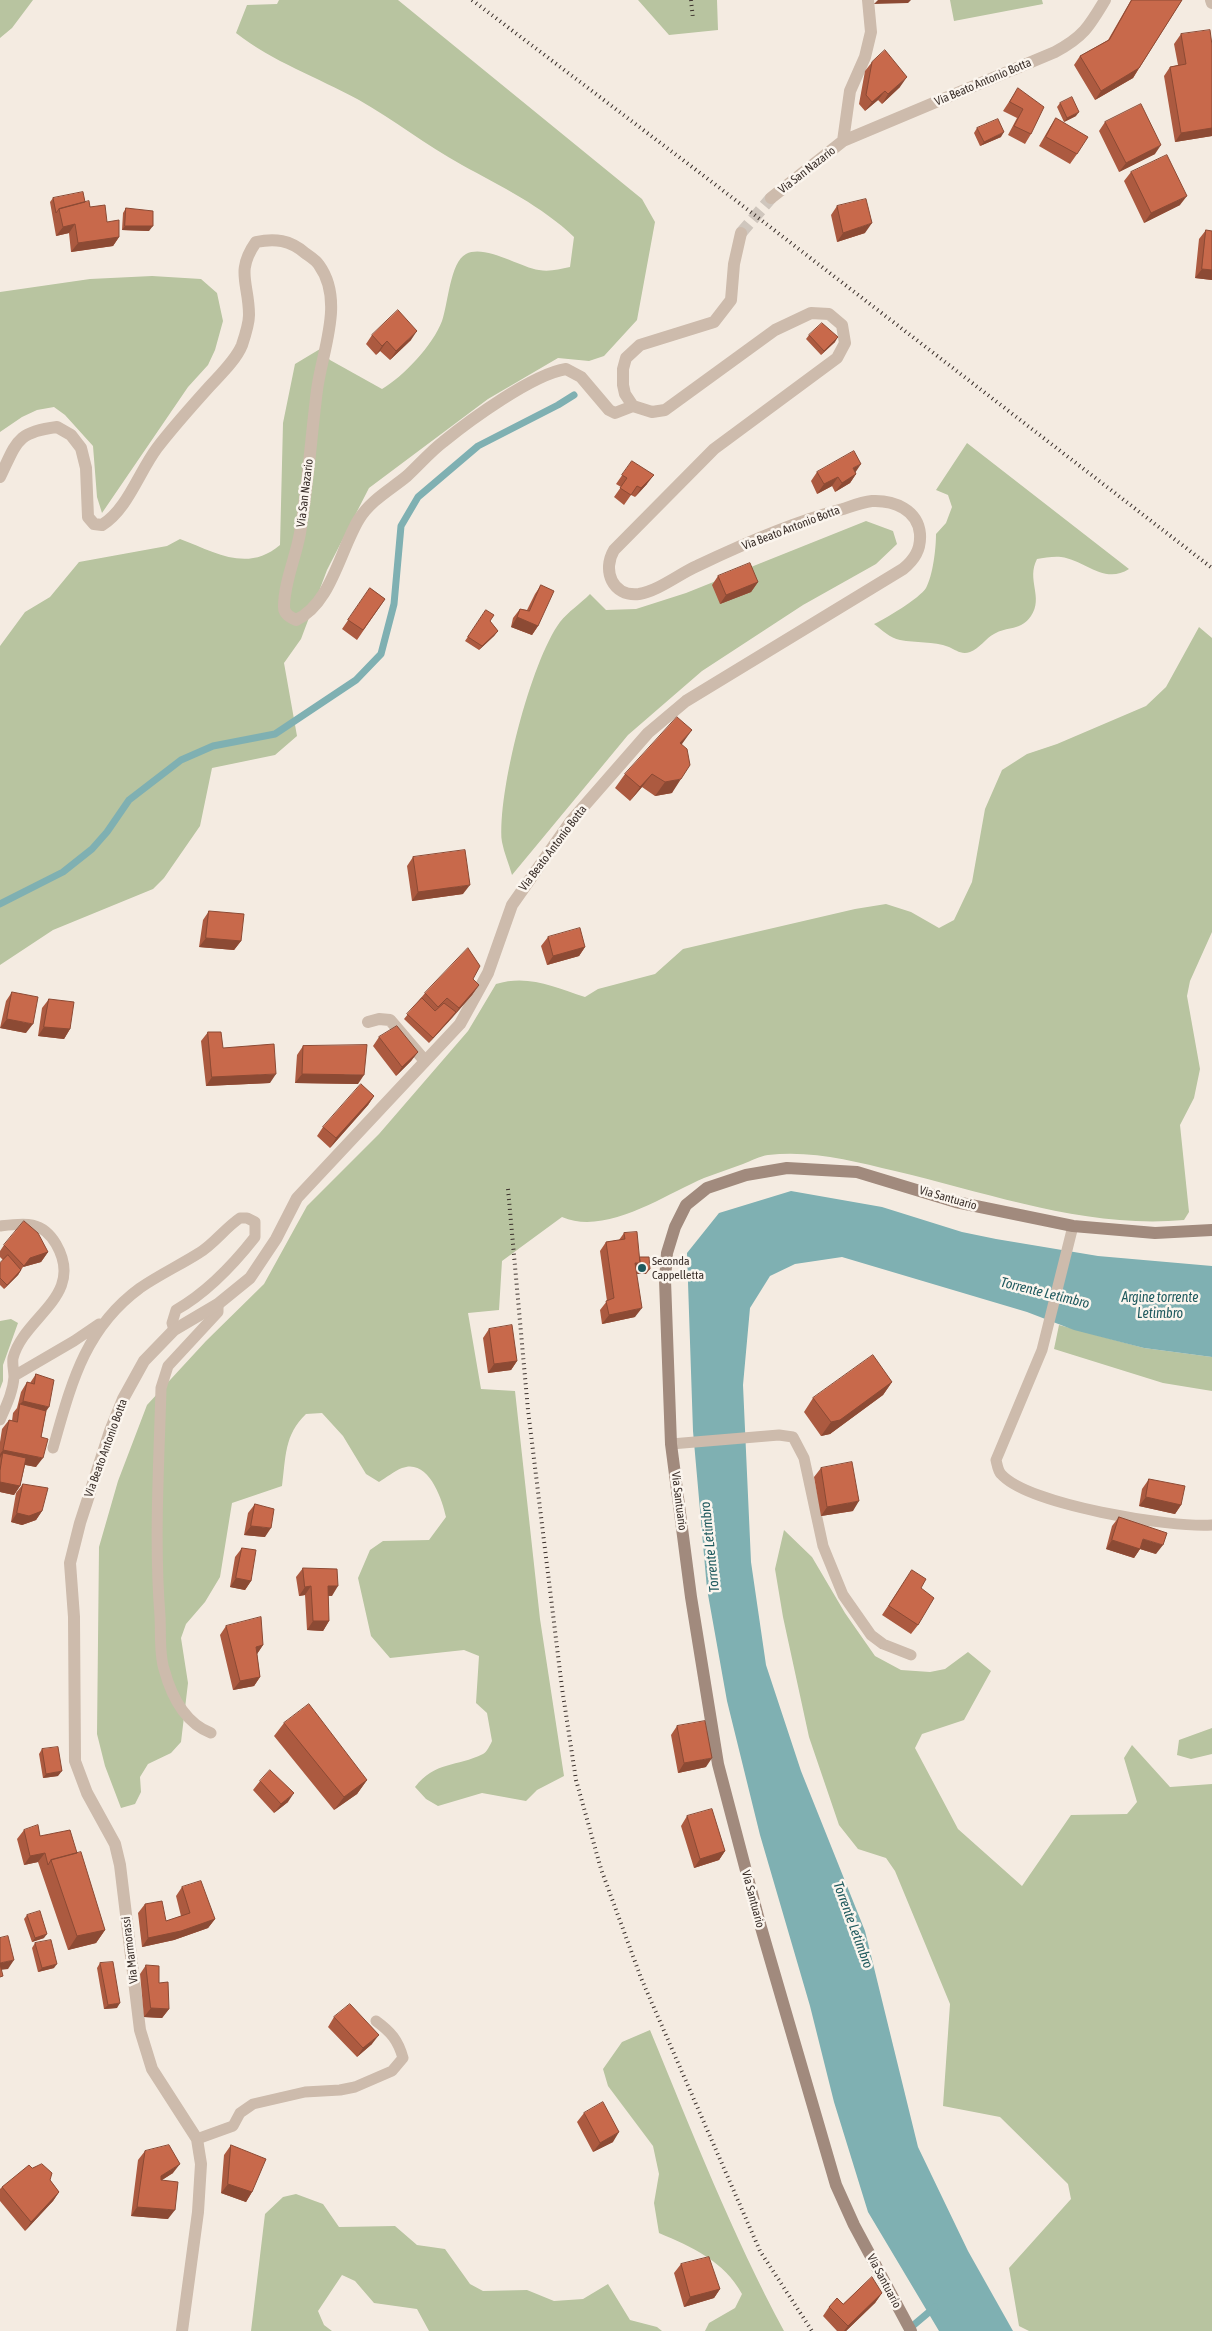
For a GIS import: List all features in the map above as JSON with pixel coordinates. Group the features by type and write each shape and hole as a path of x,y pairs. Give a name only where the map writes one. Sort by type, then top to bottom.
{"main road":[{"name":"Via Santuario","path":"911,2331 854,2225 836,2185 760,1924 718,1764 691,1597 665,1280 667,1253 675,1227 686,1205 707,1188 746,1175 787,1168 838,1170 876,1177 956,1202 1073,1226 1155,1233 1212,1230"}],"street":[{"path":"843,141 850,91 865,57 871,32 868,0"},
{"name":"Via Beato Antonio Botta","path":"843,141 1076,41 1091,25 1105,0"},
{"name":"Via San Nazario","path":"771,198 843,141"},
{"path":"633,406 625,394 623,385 623,369 626,358 640,345 714,322 731,300 734,264 741,233"},
{"name":"Via San Nazario","path":"0,477 16,443 26,434 58,427 71,435 81,448 86,468 88,517 94,524 102,526 112,519 121,510 130,491 157,449 241,347 250,317 243,268 246,256 256,242 271,239 294,244 319,264 329,286 331,315 317,388 303,518 298,546 287,585 284,609 288,616 296,620 316,606 324,593 346,543 370,504 408,475 442,442 536,379 566,369 584,380 609,410 616,413 633,406"},
{"name":"Via Beato Antonio Botta","path":"70,1563 80,1523 123,1399 144,1361 174,1330 218,1304 250,1278 276,1239 297,1198 460,1024 488,972 512,905 571,821 648,733 686,701 902,570 912,562 918,552 920,530 908,510 898,504 871,501 823,514 770,535 639,594 621,590 610,576 608,567 614,550 714,449 837,358 845,343 845,334 836,318 828,314 811,313 775,330 664,410 652,412 633,406"},
{"path":"368,1022 379,1019 390,1020 425,1061"},
{"name":"Via Marmorassi","path":"70,1563 74,1616 75,1761 87,1793 115,1844 120,1866 140,2030 152,2069 197,2139 201,2164 198,2212 182,2331"}],"lane":[{"path":"14,1376 74,1341 104,1320 139,1289 177,1264 200,1253 240,1218 247,1218 255,1222 255,1237 237,1260 198,1298 176,1310 172,1323 174,1330"},
{"path":"0,1226 21,1222 39,1226 52,1238 61,1253 63,1272 62,1285 53,1304 18,1346 13,1359 14,1376 12,1391 0,1420"},
{"path":"1073,1226 1042,1350 996,1460 1000,1473 1016,1486 1096,1511 1166,1524 1212,1525"},
{"path":"211,1733 198,1728 173,1697 163,1666 158,1588 158,1535 161,1388 168,1366 218,1312 218,1304"},
{"path":"52,1448 71,1387 87,1346 104,1320"},
{"path":"677,1444 779,1435 793,1437 804,1458 823,1546 843,1595 871,1635 883,1644 911,1655"},
{"path":"197,2139 233,2126 240,2112 253,2104 305,2092 355,2087 392,2071 403,2058 399,2045 387,2029 376,2022"}],"green space":[{"path":"0,0 33,0 12,28 0,38"},
{"path":"279,0 398,0 642,199 655,222 637,320 604,356 589,361 558,358 488,399 369,488 327,570 301,639 284,663 297,736 275,755 212,768 200,826 164,878 153,889 53,930 0,965 0,646 25,612 50,597 79,562 167,546 180,539 218,554 243,559 255,558 268,553 280,545 283,423 295,364 320,349 330,360 382,389 408,369 432,340 442,321 456,266 466,254 483,252 543,271 570,267 574,237 535,206 449,157 359,100 280,61 236,33 247,5 277,4"},
{"path":"638,0 717,0 718,30 669,35"},
{"path":"950,0 1042,0 1043,4 954,21"},
{"path":"152,276 201,279 217,293 223,321 215,350 208,365 188,387 102,513 97,497 93,446 65,415 54,407 37,410 22,417 0,432 0,292 90,279"},
{"path":"967,443 1129,569 1111,574 1103,573 1061,557 1037,559 1033,574 1036,602 1031,616 1023,624 999,632 973,651 964,653 937,644 896,639 886,634 874,624 910,602 926,588 934,562 936,534 946,523 952,507 948,495 936,490"},
{"path":"866,521 893,531 897,544 876,564 803,605 702,671 628,735 512,875 502,842 505,792 511,761 518,728 538,666 549,641 560,622 567,615 590,594 606,610 636,609 686,593"},
{"path":"1199,627 1212,638 1212,932 1190,981 1187,996 1200,1069 1194,1098 1180,1125 1189,1212 1184,1220 1147,1221 1074,1214 1002,1199 848,1160 800,1154 762,1156 704,1178 653,1203 616,1217 597,1221 579,1221 562,1217 502,1261 499,1310 468,1313 481,1389 515,1391 540,1619 564,1776 537,1790 526,1801 482,1793 438,1806 426,1799 415,1787 430,1773 438,1769 483,1754 492,1741 487,1713 476,1703 479,1656 464,1650 390,1658 371,1636 358,1578 370,1550 383,1541 429,1540 446,1517 444,1509 432,1482 419,1469 411,1466 402,1468 379,1482 366,1474 343,1436 322,1413 306,1414 294,1430 287,1447 282,1486 232,1503 220,1577 205,1602 186,1624 181,1638 188,1683 181,1742 171,1753 148,1764 140,1777 141,1792 135,1804 121,1808 105,1766 97,1734 99,1547 118,1481 147,1405 206,1341 264,1284 307,1206 379,1134 468,1031 496,984 519,980 530,981 585,997 598,989 655,974 683,949 855,909 886,904 911,912 939,928 954,920 972,882 985,809 1002,770 1027,754 1057,744 1146,706 1166,687"},
{"path":"11,1319 18,1323 3,1365 3,1381 0,1389 0,1321"},
{"path":"1059,1325 1144,1348 1212,1357 1212,1391 1163,1383 1054,1349"},
{"path":"784,1530 812,1557 845,1613 875,1656 901,1670 930,1672 945,1669 968,1652 991,1671 964,1720 922,1734 915,1748 958,1829 1022,1886 1071,1815 1127,1814 1137,1802 1124,1758 1132,1745 1170,1787 1212,1784 1212,2331 1029,2331 1019,2326 1009,2268 1071,2199 1068,2184 1000,2117 943,2106 950,2004 895,1871 886,1858 858,1849 839,1825 809,1737 783,1617 775,1569"},
{"path":"1212,1728 1212,1754 1191,1759 1177,1755 1179,1740"},
{"path":"650,2030 730,2220 784,2331 705,2331 709,2323 735,2308 742,2294 735,2282 717,2264 695,2250 659,2233 654,2203 659,2174 653,2146 608,2086 603,2069 622,2042"},
{"path":"296,2194 323,2204 339,2227 395,2226 417,2245 445,2249 470,2284 483,2291 527,2290 554,2301 583,2299 608,2284 630,2320 657,2327 662,2331 429,2331 417,2309 374,2303 355,2281 342,2275 318,2311 324,2325 332,2331 251,2331 265,2214 283,2197"}],"water":[{"name":"Argine torrente Letimbro","path":"791,1191 882,1207 962,1232 996,1239 1098,1256 1212,1266 1212,1357 1144,1348 1074,1330 1027,1312 842,1257 795,1264 770,1276 750,1308 743,1385 751,1562 766,1665 801,1771 865,1931 918,2147 968,2251 1013,2331 939,2331 868,2212 834,2102 810,2006 760,1835 727,1701 707,1589 693,1431 687,1253 719,1213"}],"building":[{"path":"1132,0 1182,0 1139,68 1101,91 1080,56 1109,40"},
{"path":"1210,30 1212,45 1212,128 1181,133 1170,67 1186,64 1181,34"},
{"path":"885,50 907,77 888,94 885,91 872,102 866,95 872,62"},
{"path":"1018,88 1044,107 1031,134 1014,126 1023,109 1010,102"},
{"path":"1072,97 1079,112 1067,118 1060,103"},
{"path":"1141,104 1161,145 1126,163 1105,122"},
{"path":"1056,118 1088,137 1077,154 1046,137"},
{"path":"998,119 1004,132 984,142 977,128"},
{"path":"1167,155 1187,196 1151,213 1131,172"},
{"path":"83,192 85,202 59,209 56,213 53,198"},
{"path":"866,199 872,223 843,233 837,206"},
{"path":"89,201 90,207 105,205 107,222 119,220 119,237 78,243 75,224 63,227 59,209"},
{"path":"126,208 153,211 153,226 125,226"},
{"path":"1206,230 1212,231 1212,270 1202,269"},
{"path":"398,310 417,331 396,351 387,341 382,346 372,335"},
{"path":"822,323 838,337 824,351 809,335"},
{"path":"854,451 861,464 853,468 856,474 842,483 838,477 824,484 817,472"},
{"path":"632,461 654,475 641,488 637,486 631,495 620,488 627,478 622,475"},
{"path":"750,563 758,582 726,595 718,576"},
{"path":"541,585 554,591 538,626 517,617 520,609 529,611"},
{"path":"370,588 385,599 363,630 348,620"},
{"path":"486,610 494,615 490,621 498,631 482,646 468,637"},
{"path":"677,717 692,730 680,743 687,749 690,765 681,779 665,782 652,774 640,787 625,774"},
{"path":"465,850 470,885 418,892 413,857"},
{"path":"209,911 244,914 241,941 206,938"},
{"path":"580,928 585,947 553,956 548,937"},
{"path":"468,948 480,966 473,979 479,985 459,1008 447,998 438,1007 425,993"},
{"path":"12,992 38,997 33,1024 7,1019"},
{"path":"422,998 435,1011 444,1003 456,1012 433,1038 407,1014"},
{"path":"49,999 74,1002 70,1029 44,1027"},
{"path":"397,1026 418,1052 402,1067 379,1037"},
{"path":"208,1032 221,1032 223,1048 274,1044 276,1074 212,1077"},
{"path":"367,1045 364,1075 302,1074 303,1046"},
{"path":"361,1084 374,1096 336,1138 323,1127"},
{"path":"24,1221 38,1233 48,1252 30,1258 24,1266 4,1245"},
{"path":"637,1232 640,1263 635,1263 642,1308 609,1315 606,1301 614,1298 606,1242 625,1239 624,1233"},
{"path":"8,1255 21,1270 7,1285 0,1278 0,1263"},
{"path":"640,1257 649,1257 650,1269 641,1270"},
{"path":"512,1325 517,1361 494,1364 489,1329"},
{"path":"873,1355 892,1382 840,1420 831,1422 813,1398"},
{"path":"36,1374 54,1380 49,1407 23,1401 27,1382 34,1384"},
{"path":"20,1404 46,1411 41,1437 48,1439 43,1458 3,1450 9,1420 17,1422"},
{"path":"3,1453 26,1458 20,1486 0,1482"},
{"path":"852,1462 859,1501 827,1507 821,1468"},
{"path":"1149,1479 1185,1486 1181,1505 1146,1497"},
{"path":"23,1484 48,1488 42,1511 29,1516 17,1513"},
{"path":"255,1504 274,1509 271,1528 251,1526"},
{"path":"1119,1517 1167,1533 1163,1545 1143,1539 1140,1549 1112,1540"},
{"path":"242,1548 256,1550 251,1581 236,1578"},
{"path":"303,1568 337,1569 338,1586 328,1586 329,1621 313,1621 311,1586 305,1587"},
{"path":"912,1570 926,1579 921,1588 934,1598 918,1625 889,1606"},
{"path":"261,1617 263,1645 256,1647 260,1677 240,1681 226,1626"},
{"path":"309,1704 367,1780 344,1797 284,1723"},
{"path":"705,1721 712,1758 684,1763 677,1726"},
{"path":"58,1747 62,1771 46,1774 42,1749"},
{"path":"270,1770 294,1793 281,1804 260,1781"},
{"path":"712,1809 725,1851 700,1859 687,1816"},
{"path":"38,1825 40,1836 70,1830 77,1853 51,1860 48,1865 45,1853 30,1856 24,1830"},
{"path":"81,1852 105,1930 77,1936 51,1860"},
{"path":"201,1881 215,1919 181,1931 148,1938 145,1904 162,1901 166,1921 190,1913 182,1887"},
{"path":"40,1911 47,1934 35,1938 27,1915"},
{"path":"8,1936 14,1960 0,1963 0,1938"},
{"path":"51,1940 57,1964 42,1968 35,1943"},
{"path":"113,1962 120,2003 108,2005 100,1963"},
{"path":"0,1964 3,1976 0,1977"},
{"path":"146,1965 159,1966 159,1983 168,1982 169,2009 151,2008"},
{"path":"350,2004 379,2035 363,2048 334,2017"},
{"path":"603,2102 619,2132 600,2143 584,2113"},
{"path":"169,2145 180,2164 161,2176 161,2180 178,2182 175,2210 137,2207 145,2151"},
{"path":"231,2145 266,2159 252,2192 228,2184"},
{"path":"42,2164 52,2173 50,2180 59,2192 31,2222 2,2187 29,2165 32,2168"},
{"path":"709,2257 720,2289 690,2297 681,2264"},
{"path":"872,2277 882,2293 848,2326 829,2307 837,2298 843,2304"}],"waterway":[{"path":"0,904 63,872 92,849 107,832 129,800 181,760 213,746 275,734 356,680 381,654 394,604 401,526 418,497 478,446 574,395"},
{"path":"909,2329 935,2307"}],"tunnel":[{"path":"741,233 771,198"}],"railway":[{"path":"472,0 708,179 1212,568"},
{"path":"691,0 693,19"},
{"path":"508,1189 528,1410 562,1688 576,1780 601,1869 641,1978 760,2251 812,2331"}],"place":[{"name":"Seconda Cappelletta","path":"642,1268"}],"water label":[{"name":"Torrente Letimbro","path":"1045,1293"},
{"name":"Torrente Letimbro","path":"710,1547"},
{"name":"Torrente Letimbro","path":"853,1925"}]}
